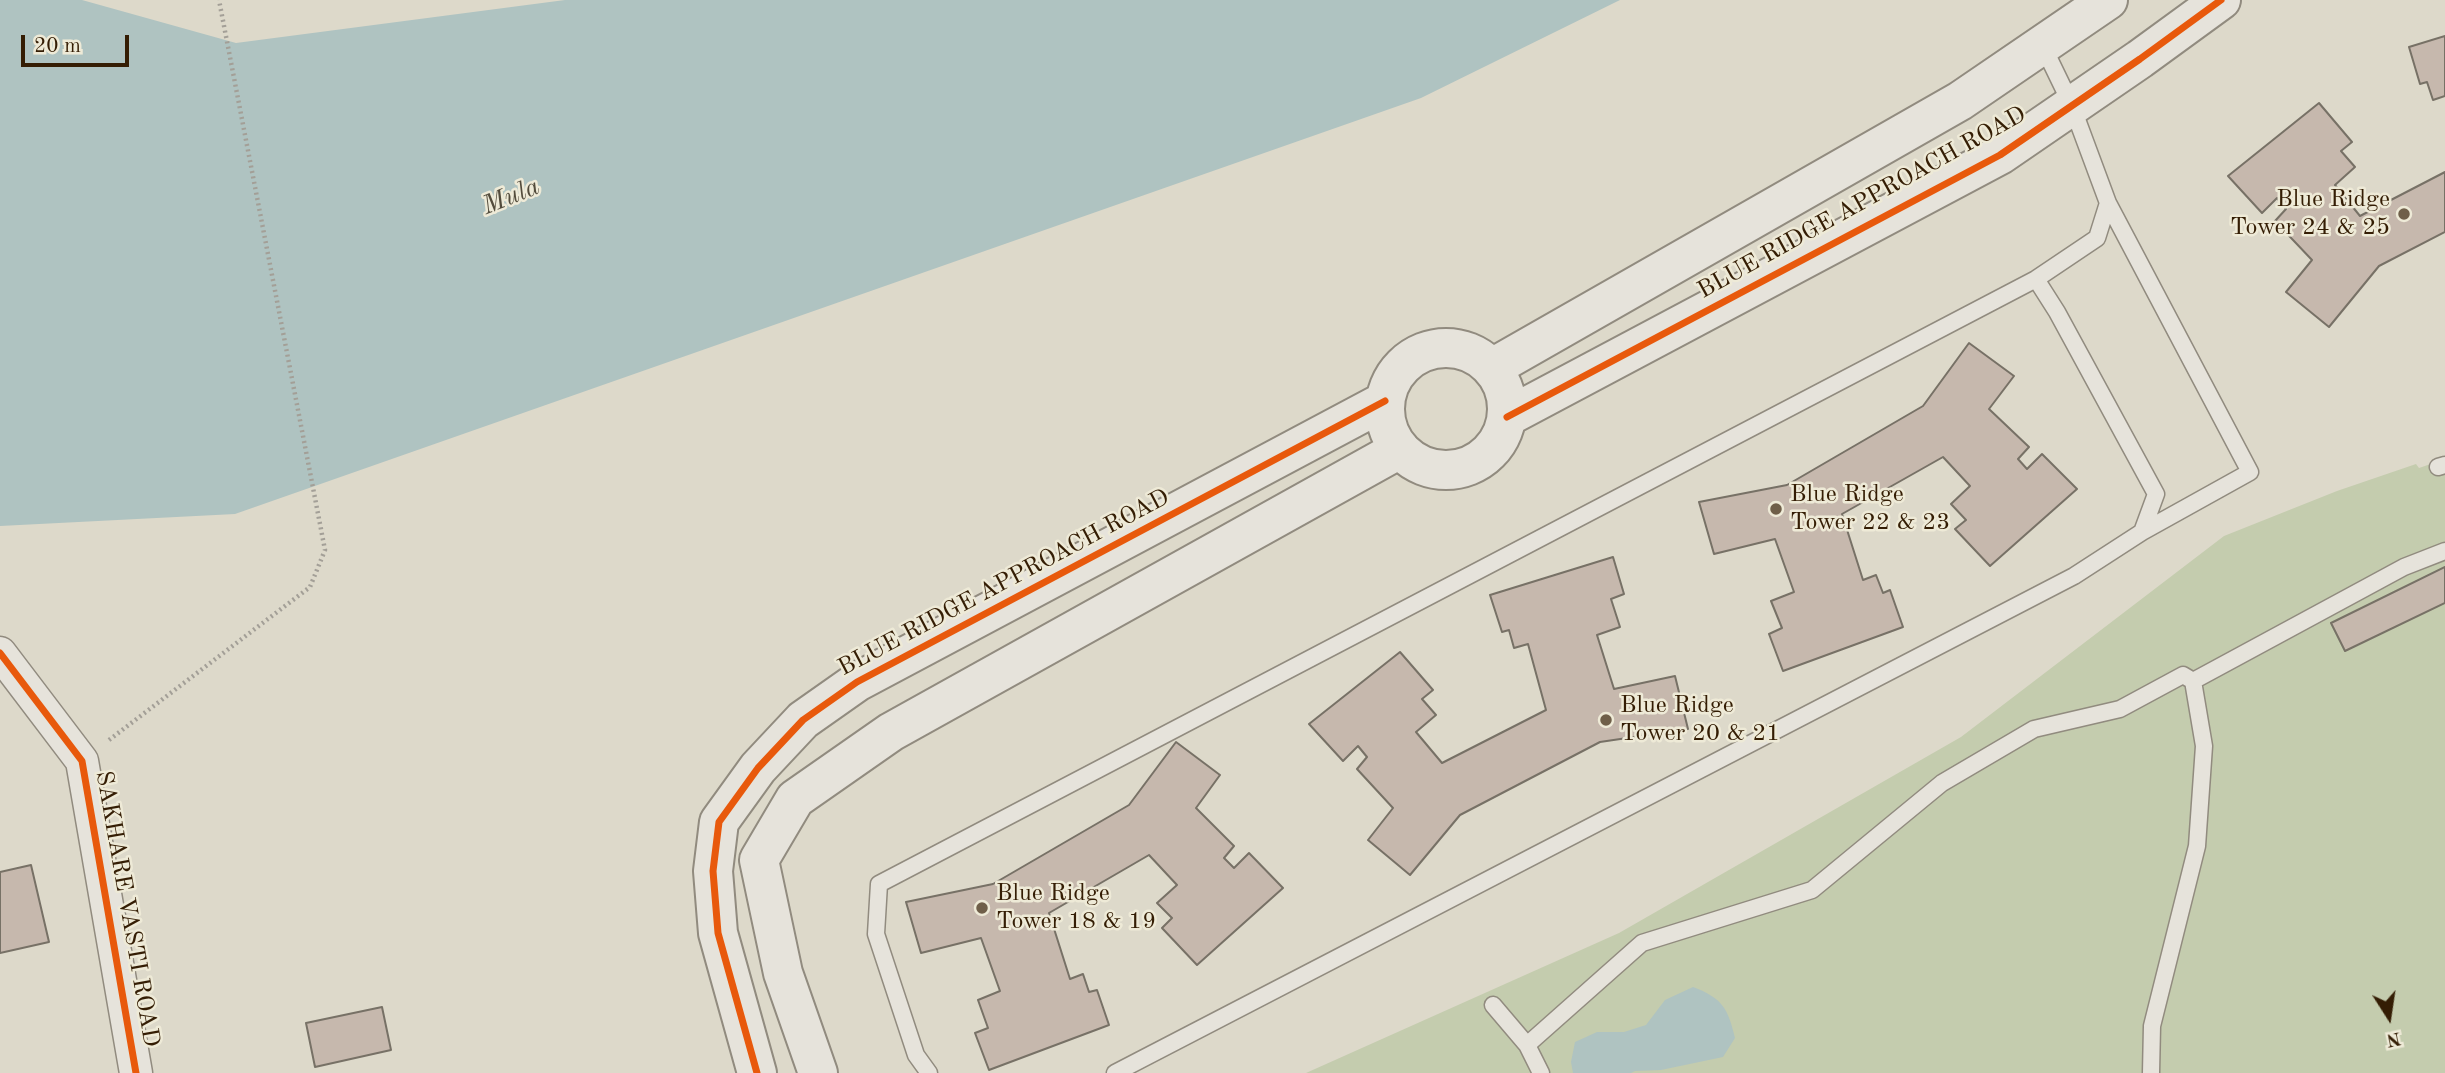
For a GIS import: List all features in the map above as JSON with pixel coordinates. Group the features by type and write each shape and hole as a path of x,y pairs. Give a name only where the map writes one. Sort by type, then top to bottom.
{"street":[{"name":"BLUE RIDGE APPROACH ROAD","path":"1492,368 1960,101 2108,0"},
{"name":"BLUE RIDGE APPROACH ROAD","path":"1507,417 2000,155 2140,60 2221,0"},
{"path":"1446,348 1463,350 1479,357 1492,368 1502,383 1507,399 1507,417 1493,448 1480,459 1464,467 1447,470 1430,468 1413,461 1400,449 1391,435 1385,401 1390,384 1399,369 1413,358 1428,351 1446,348"},
{"name":"BLUE RIDGE APPROACH ROAD","path":"757,1073 718,933 713,871 719,822 758,768 803,720 856,682 1385,401"},
{"path":"818,1073 783,973 759,860 795,799 891,733 1400,449"},
{"name":"SAKHARE VASTI ROAD","path":"0,653 82,761 136,1073"}],"lane":[{"path":"1115,1073 2074,576 2142,532 2250,472 2108,203 2072,106 2042,44"},
{"path":"929,1073 916,1055 876,934 879,884 2036,279 2097,238 2108,203"},
{"path":"2036,279 2057,312 2156,494 2142,532"},
{"path":"2193,681 2404,567 2445,551"},
{"path":"1527,1045 1642,943 1812,890 1942,783 2034,729 2120,709 2183,675 2193,681 2204,746 2197,846 2152,1026 2151,1073"},
{"path":"1493,1005 1527,1045 1541,1073"}],"path":[{"path":"82,761 310,587 325,550 219,0"}],"green space":[{"path":"2445,459 2445,1073 1306,1073 1619,933 1961,737 2224,536 2337,491 2416,464 2419,468"}],"water":[{"name":"Mula","path":"0,0 82,0 236,43 565,0 1620,0 1421,98 235,514 0,526"},
{"path":"1693,987 1717,1000 1730,1019 1735,1038 1723,1057 1661,1070 1573,1073 1571,1062 1575,1042 1597,1032 1624,1032 1646,1025 1665,1000"}],"building":[{"path":"2445,36 2445,96 2433,100 2427,82 2420,84 2409,47"},
{"name":"Blue Ridge Tower 24 & 25","path":"2319,103 2352,142 2341,151 2355,167 2335,185 2360,216 2445,172 2445,232 2379,266 2329,327 2286,292 2312,260 2275,221 2286,209 2277,198 2262,213 2228,176"},
{"name":"Blue Ridge Tower 22 & 23","path":"1969,343 2014,376 1989,409 2029,447 2018,459 2027,469 2042,454 2077,489 1990,566 1955,529 1966,520 1951,504 1970,486 1943,457 1842,514 1863,580 1876,575 1883,593 1890,590 1903,627 1783,671 1769,634 1782,628 1771,601 1794,592 1775,539 1714,554 1699,502 1787,485 1923,406"},
{"name":"Blue Ridge Tower 20 & 21","path":"1613,557 1624,594 1611,599 1620,627 1597,635 1614,689 1675,676 1688,729 1600,742 1460,815 1410,875 1368,840 1393,808 1357,769 1367,757 1358,746 1343,761 1309,724 1400,652 1433,690 1422,699 1436,715 1416,732 1442,763 1546,710 1528,644 1514,648 1509,630 1502,632 1490,595"},
{"path":"2445,567 2445,603 2345,651 2331,623"},
{"name":"Blue Ridge Tower 18 & 19","path":"1176,742 1220,775 1196,808 1234,846 1224,858 1234,868 1249,853 1283,888 1197,965 1162,928 1172,918 1157,903 1177,885 1149,855 1049,913 1070,979 1083,974 1089,992 1097,990 1109,1025 989,1070 975,1033 988,1028 978,1000 1000,991 981,938 921,953 906,902 993,884 1129,805"},
{"path":"31,865 49,942 0,953 0,872"},
{"path":"382,1007 391,1050 315,1067 306,1023"}],"cycle path":[{"path":"1507,417 2000,155 2221,0"},
{"path":"757,1073 718,933 713,871 719,822 758,768 803,720 857,682 1385,401"},
{"path":"0,653 82,761 136,1073"}],"place":[{"name":"Blue Ridge Tower 24 & 25","path":"2404,214"},
{"name":"Blue Ridge Tower 22 & 23","path":"1776,509"},
{"name":"Blue Ridge Tower 20 & 21","path":"1606,720"},
{"name":"Blue Ridge Tower 18 & 19","path":"982,908"}]}
